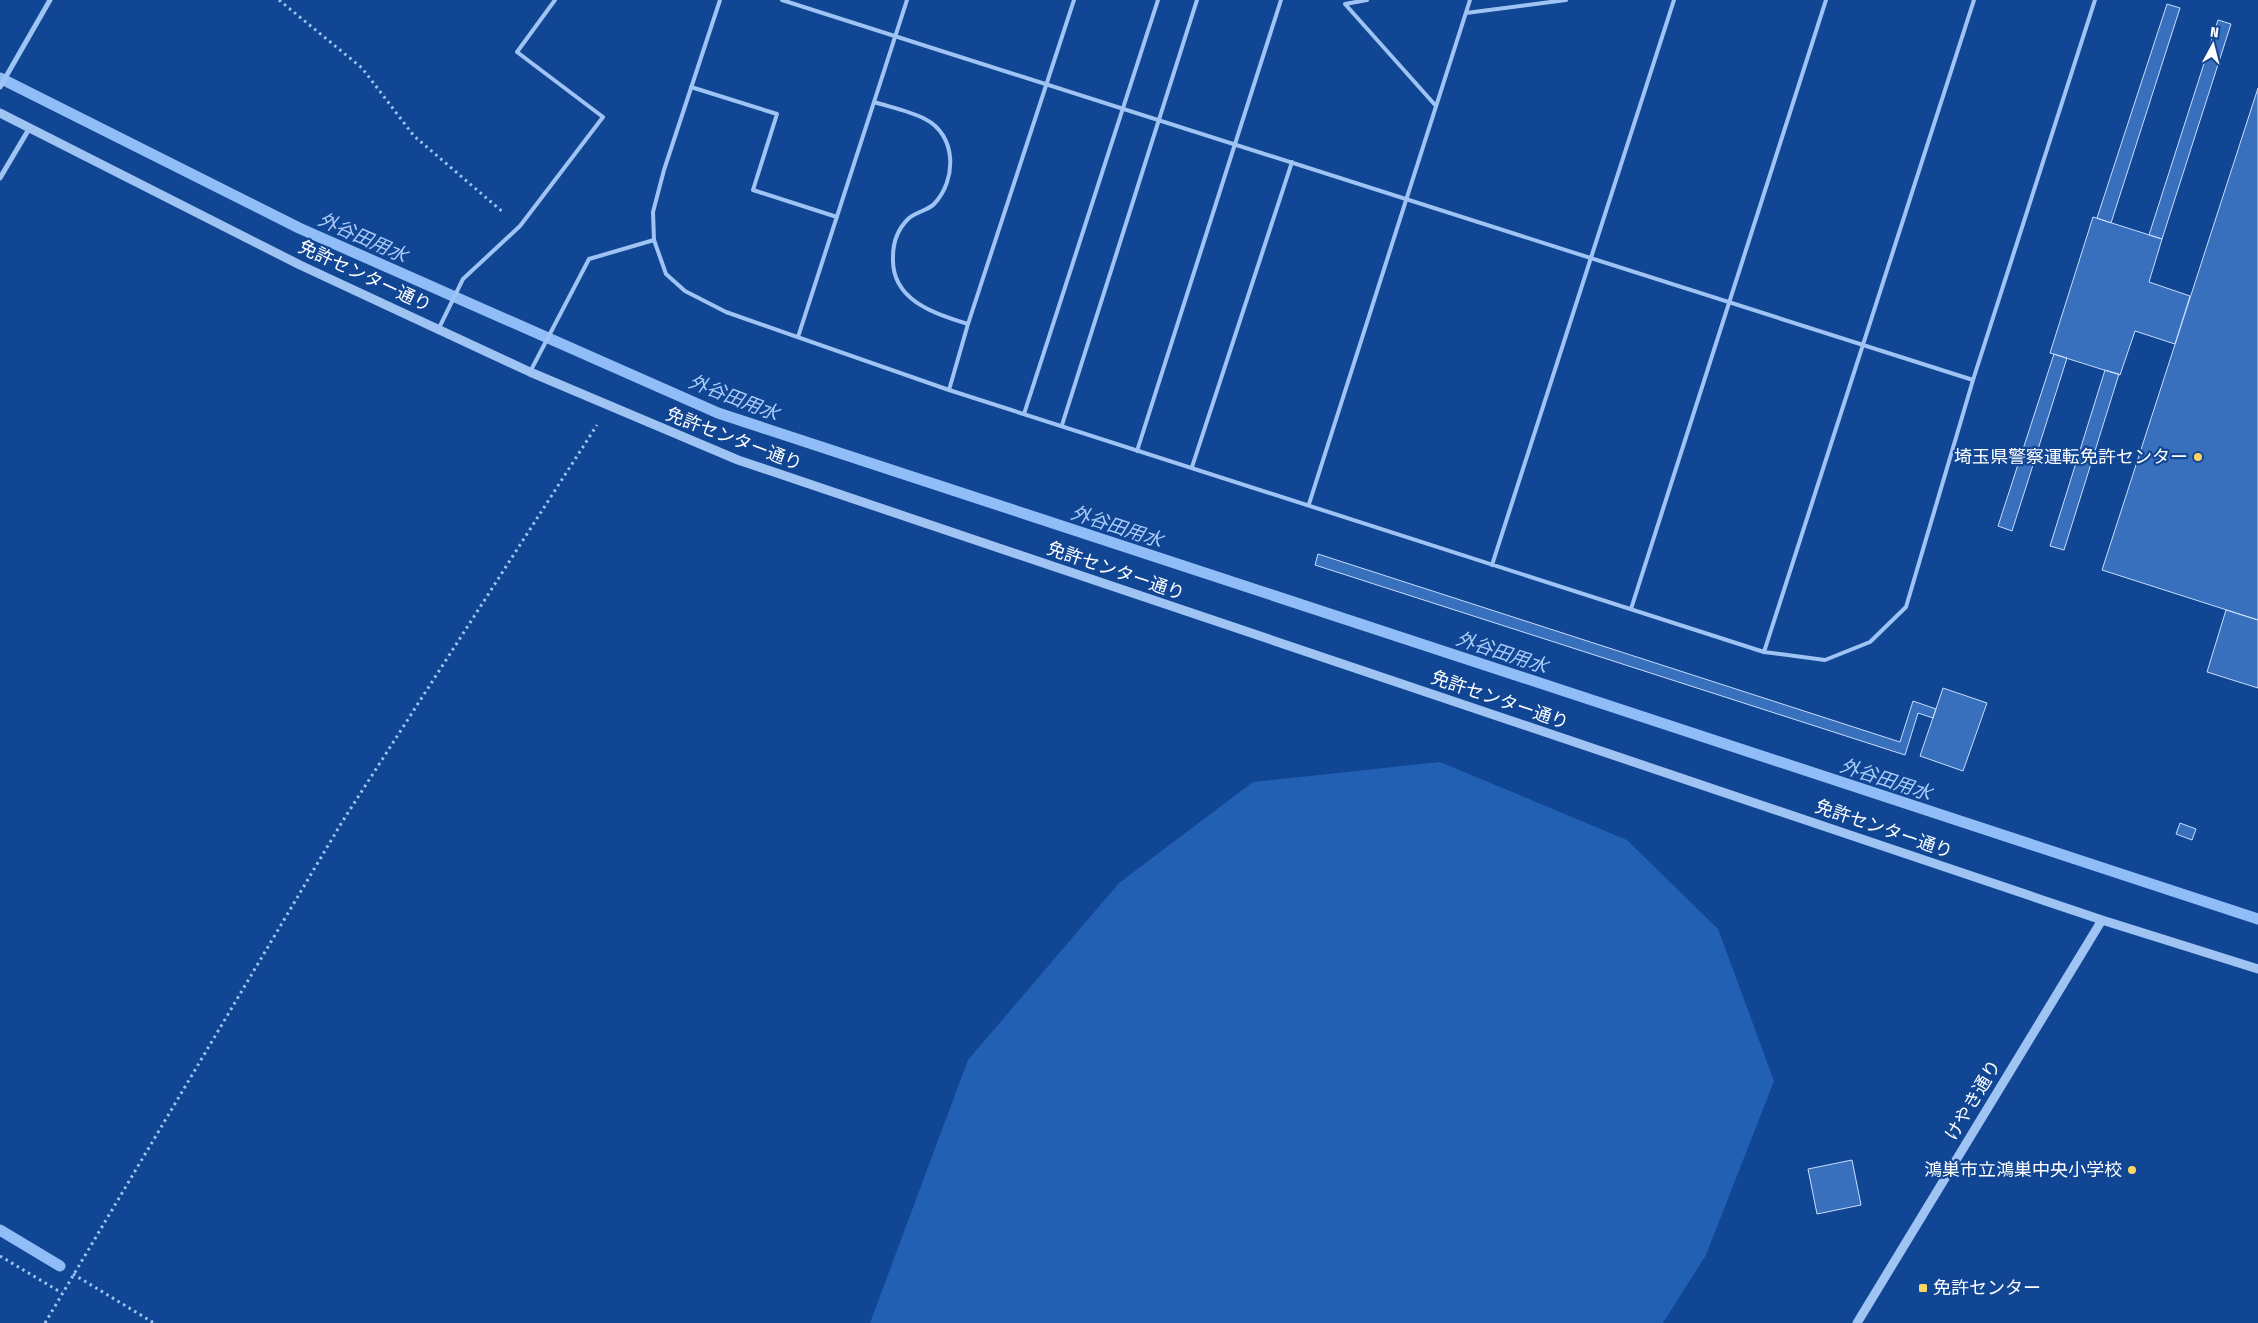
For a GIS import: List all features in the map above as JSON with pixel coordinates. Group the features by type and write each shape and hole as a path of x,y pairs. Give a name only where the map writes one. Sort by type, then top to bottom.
{"street":[{"path":"0,87 50,0"},
{"name":"免許センター通り","path":"0,113 300,265 439,328 530,372 738,460 2102,920 2258,969"},
{"path":"0,178 29,129"},
{"name":"けやき通り","path":"1857,1323 2102,920"}],"lane":[{"path":"439,328 463,279 520,226 603,117 517,52 555,0"},
{"path":"720,0 655,203 654,240 666,274 685,291 726,312 798,338 949,390 1062,425 1137,451 1309,504 1764,652 1825,660 1870,642 1906,607 1973,380 2095,0"},
{"path":"782,0 1973,380"},
{"path":"798,338 907,0"},
{"path":"949,390 968,324 1074,0"},
{"path":"1024,414 1158,0"},
{"path":"1062,425 1197,0"},
{"path":"1137,451 1281,0"},
{"path":"1366,0 1345,4 1436,106"},
{"path":"1309,504 1470,0"},
{"path":"1466,13 1566,0"},
{"path":"1492,565 1674,0"},
{"path":"1631,609 1826,0"},
{"path":"1764,652 1974,0"},
{"path":"691,87 777,114 752,190 837,217"},
{"path":"874,102 926,119 947,140 951,165 947,187 933,205 908,219 893,242 892,270 902,291 922,308 968,324"},
{"path":"1192,467 1292,162"},
{"path":"530,372 589,259 654,240"}],"path":[{"path":"279,0 362,68 414,136 520,226"},
{"path":"45,1323 342,822 610,406"},
{"path":"0,1256 62,1293"},
{"path":"73,1274 154,1323"}],"shaded area":[{"path":"1440,762 1627,840 1718,929 1774,1081 1706,1255 1663,1323 870,1323 968,1060 1119,883 1253,782"}],"building":[{"path":"2167,4 2180,8 2111,223 2097,218"},
{"path":"2218,20 2231,24 2162,239 2149,235"},
{"name":"埼玉県警察運転免許センター","path":"2258,88 2258,620 2102,570"},
{"path":"2093,217 2162,239 2149,282 2190,296 2175,344 2135,331 2120,375 2050,353"},
{"path":"2054,354 2067,358 2012,531 1998,526"},
{"path":"2105,370 2119,374 2064,550 2050,546"},
{"path":"1318,554 1900,742 1913,701 1936,709 1933,718 1918,713 1905,755 1315,565"},
{"path":"2226,610 2258,620 2258,688 2207,672"},
{"path":"1943,688 1987,703 1963,771 1920,756"},
{"path":"2180,823 2196,829 2192,840 2176,834"},
{"path":"1852,1160 1861,1205 1817,1214 1808,1169"}],"waterway":[{"name":"外谷田用水","path":"0,78 299,228 718,413 2258,919"},
{"path":"0,1230 60,1266"}],"place":[{"name":"埼玉県警察運転免許センター","path":"2198,457"},
{"name":"鴻巣市立鴻巣中央小学校","path":"2132,1170"},
{"name":"免許センター","path":"1923,1288"}]}
